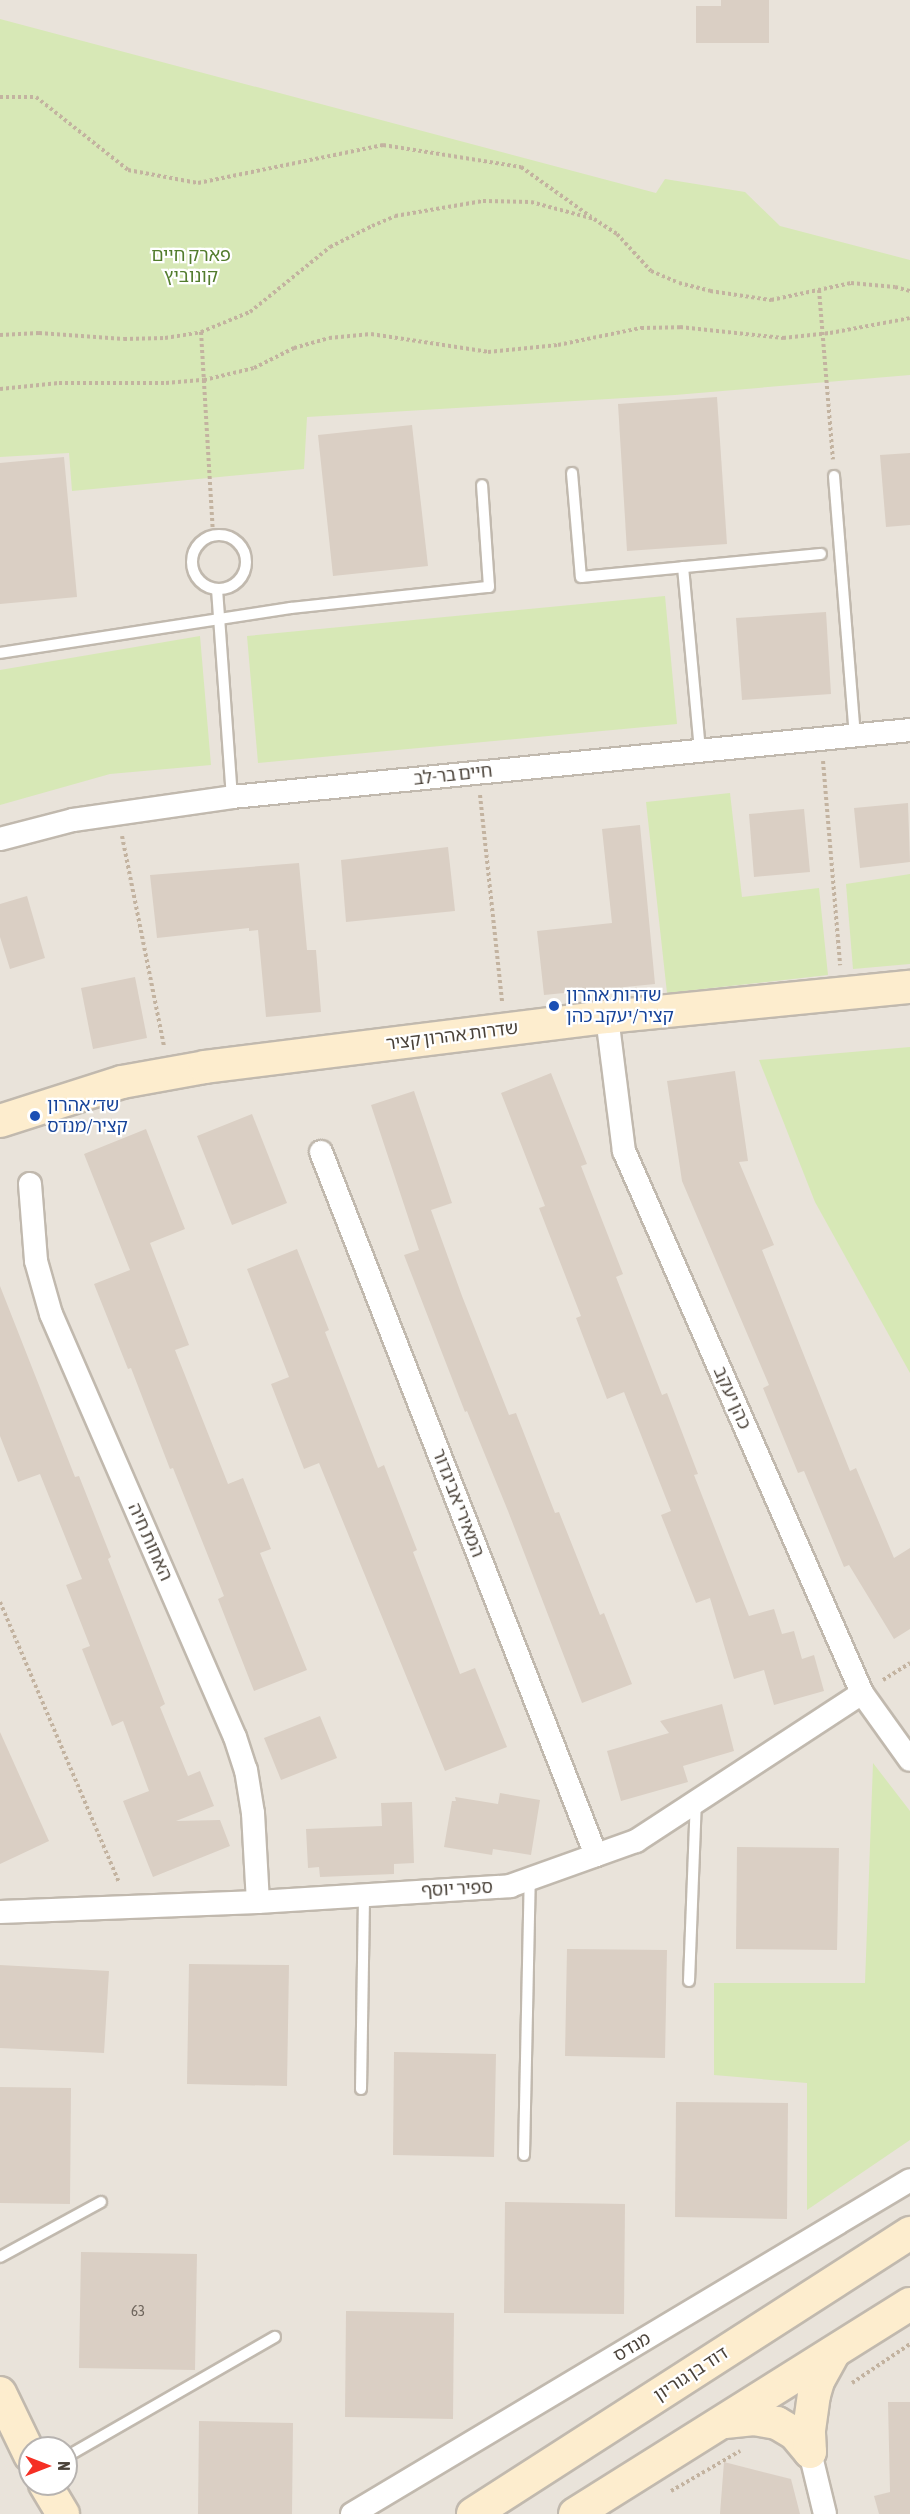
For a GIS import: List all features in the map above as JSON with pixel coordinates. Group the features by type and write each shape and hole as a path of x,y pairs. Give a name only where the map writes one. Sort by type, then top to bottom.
{"main road":[{"name":"שדרות אהרון קציר","path":"0,1121 122,1082 170,1073 607,1017 910,987"},
{"name":"דוד בן גוריון","path":"473,2514 910,2233"},
{"path":"575,2514 910,2304"},
{"path":"810,2452 809,2430 814,2395 818,2381 834,2352"},
{"path":"0,2393 21,2436"},
{"path":"721,2422 754,2419 777,2423 795,2434 810,2452"},
{"path":"52,2496 63,2514"}],"street":[{"name":"חיים בר-לב","path":"0,839 73,820 232,797 910,730"},
{"name":"כהן יעקב","path":"607,1017 624,1151 862,1693 910,1760"},
{"name":"המאירי אביגדור","path":"321,1152 596,1855"},
{"name":"האחות חיה","path":"30,1184 36,1260 51,1314 235,1737 246,1770 253,1813 258,1902"},
{"name":"ספיר יוסף","path":"0,1912 258,1902 510,1886 636,1841 862,1693"},
{"name":"מנדס","path":"352,2514 910,2180"},
{"path":"810,2452 825,2514"}],"lane":[{"path":"572,473 581,577 821,554"},
{"path":"834,476 855,735"},
{"path":"0,652 219,617 489,587 482,485"},
{"path":"221,535 237,542 242,548 246,564 239,580 233,585 217,589 201,582 196,576 192,560 199,544 213,536 221,535"},
{"path":"683,567 700,751"},
{"path":"217,589 232,797"},
{"path":"689,1981 696,1801"},
{"path":"524,2155 530,1879"},
{"path":"361,2090 364,1894"},
{"path":"0,2257 101,2202"},
{"path":"78,2450 275,2337"}],"path":[{"path":"0,97 36,97 128,170 198,183 383,145 520,167 617,234 651,271 679,284 771,300 851,284 895,287 910,291"},
{"path":"0,335 39,333 134,339 165,338 201,332 250,312 330,247 395,216 483,201 505,201 531,202 594,219"},
{"path":"819,290 832,445"},
{"path":"0,389 59,383 166,383 204,380 254,368 294,348 329,338 371,334 488,352 558,345 641,327 680,327 783,338 823,334 910,318"},
{"path":"201,332 213,536"},
{"path":"821,739 842,992"},
{"path":"477,773 504,1030"},
{"path":"117,813 170,1073"},
{"path":"0,1602 129,1906"},
{"path":"862,1693 910,1663"}],"shaded area":[{"path":"0,0 910,0 910,2514 0,2514"}],"green space":[{"name":"פארק חיים קונוביץ","path":"0,19 656,193 665,179 745,192 780,226 910,260 910,375 675,395 307,417 304,469 72,491 69,453 0,457"},
{"path":"665,596 677,724 258,763 247,636"},
{"path":"200,636 211,765 110,774 0,805 0,670"},
{"path":"730,793 742,897 819,888 828,975 667,993 646,802"},
{"path":"910,874 910,964 853,969 846,884"},
{"path":"910,1047 910,1373 815,1202 759,1060"},
{"path":"873,1763 910,1811 910,2140 807,2210 807,2083 714,2075 714,1983 865,1983"}],"building":[{"path":"721,0 769,0 769,43 696,43 696,6 721,6"},
{"path":"717,397 727,544 627,551 618,404"},
{"path":"412,425 428,566 333,576 318,435"},
{"path":"910,453 910,525 886,527 880,455"},
{"path":"64,457 77,597 0,604 0,463"},
{"path":"826,612 831,694 742,700 736,618"},
{"path":"908,803 910,862 860,868 854,808"},
{"path":"804,809 810,872 754,877 749,814"},
{"path":"640,825 655,984 544,995 537,931 612,923 602,829"},
{"path":"448,847 455,911 346,922 341,860"},
{"path":"299,863 307,950 316,950 321,1012 266,1017 258,930 249,931 249,928 157,938 150,875"},
{"path":"27,896 45,958 10,969 0,937 0,904"},
{"path":"135,977 147,1038 93,1049 81,988"},
{"path":"735,1071 748,1161 739,1162 774,1245 762,1250 850,1471 856,1468 894,1558 910,1548 910,1629 894,1639 849,1565 844,1567 804,1471 798,1473 763,1388 769,1385 682,1181 667,1081"},
{"path":"551,1073 587,1164 581,1166 623,1274 616,1277 662,1395 667,1393 698,1474 694,1475 749,1616 774,1609 782,1634 794,1631 802,1659 814,1655 824,1691 774,1705 764,1670 734,1679 710,1598 696,1603 661,1515 671,1511 624,1392 607,1399 576,1318 581,1316 539,1208 545,1206 501,1093"},
{"path":"414,1091 452,1203 431,1210 462,1296 509,1415 516,1413 555,1513 559,1512 600,1615 604,1613 632,1684 582,1703 508,1511 467,1411 465,1412 404,1255 419,1250 371,1105"},
{"path":"252,1114 287,1203 232,1225 197,1136"},
{"path":"146,1129 185,1229 150,1243 189,1345 175,1350 228,1484 243,1478 271,1549 260,1553 307,1670 254,1691 218,1599 224,1596 173,1468 170,1469 131,1368 128,1369 94,1284 130,1270 84,1154"},
{"path":"297,1249 329,1330 325,1332 378,1468 384,1465 417,1550 413,1552 460,1674 475,1668 507,1747 445,1771 319,1463 304,1469 271,1384 289,1377 247,1269"},
{"path":"0,1286 75,1477 79,1476 111,1557 108,1559 165,1704 160,1707 188,1776 200,1771 214,1806 176,1821 220,1820 230,1846 153,1877 123,1801 149,1791 123,1721 112,1726 82,1649 90,1646 66,1585 82,1579 40,1474 18,1482 0,1436"},
{"path":"722,1704 734,1751 683,1766 688,1782 621,1801 607,1751 669,1733 660,1721"},
{"path":"320,1716 337,1758 281,1780 264,1738"},
{"path":"0,1732 49,1841 0,1864"},
{"path":"500,1793 540,1800 531,1855 493,1849 492,1855 444,1847 452,1801 456,1801 455,1797 498,1804"},
{"path":"412,1802 414,1863 394,1864 394,1874 320,1877 319,1867 308,1868 306,1829 382,1826 381,1803"},
{"path":"737,1847 839,1848 837,1950 736,1949"},
{"path":"567,1949 667,1950 665,2058 565,2056"},
{"path":"189,1964 289,1965 287,2086 187,2084"},
{"path":"0,1965 109,1971 104,2053 0,2048"},
{"path":"394,2052 496,2054 494,2157 393,2155"},
{"path":"0,2087 71,2088 70,2204 0,2203"},
{"path":"676,2102 788,2103 787,2219 675,2217"},
{"path":"505,2202 625,2204 624,2314 504,2313"},
{"path":"81,2252 197,2254 195,2370 79,2368"},
{"path":"346,2311 454,2313 453,2419 345,2417"},
{"path":"888,2402 910,2402 910,2514 879,2514 874,2496 890,2492"},
{"path":"199,2421 293,2423 292,2514 198,2514"},
{"path":"724,2462 791,2479 800,2514 720,2514"}],"place":[{"name":"שדרות אהרון קציר/יעקב כהן","path":"554,1006"},
{"name":"שד׳ אהרון קציר/מנדס","path":"35,1116"}]}
